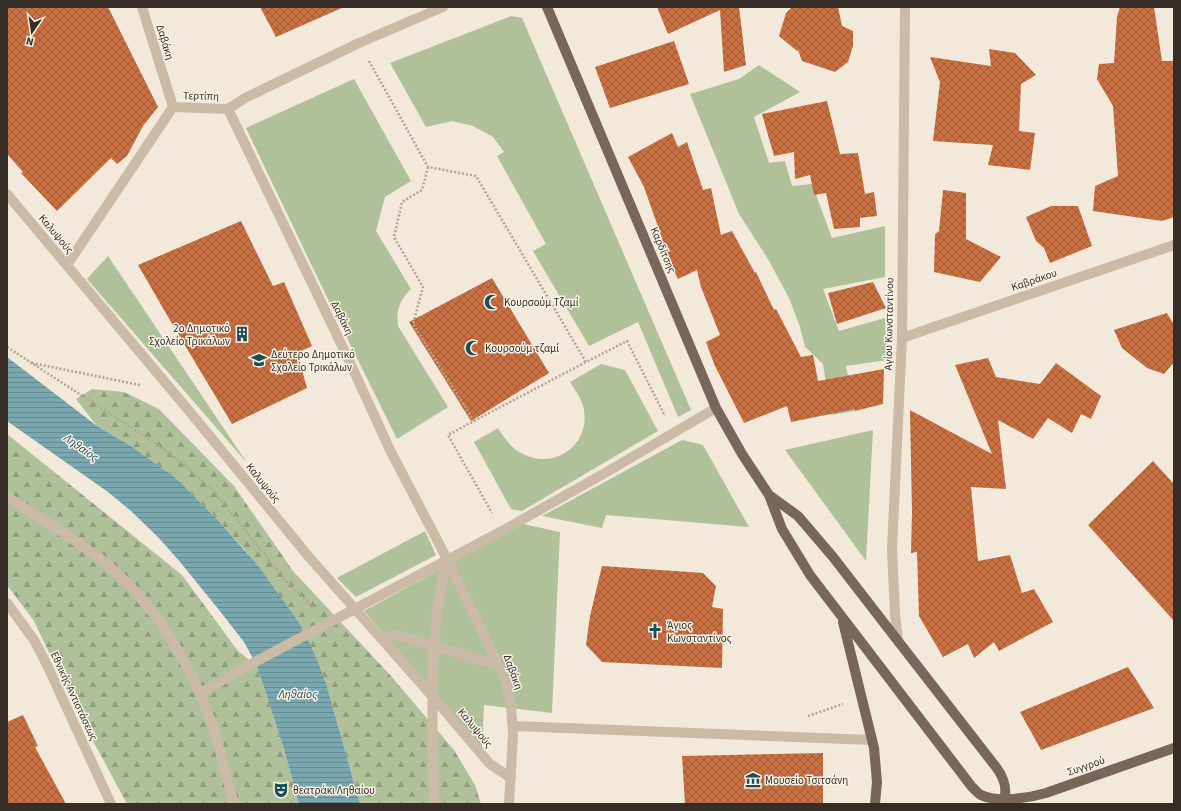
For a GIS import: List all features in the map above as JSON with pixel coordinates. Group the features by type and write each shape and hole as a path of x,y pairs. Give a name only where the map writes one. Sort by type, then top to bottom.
{"main road":[{"name":"Καρδίτσης","path":"547,7 716,408 742,454 769,495"},
{"path":"769,495 798,516 833,556 1001,773 1006,786 1006,802"},
{"path":"769,495 782,529 810,575 889,680 972,786 982,795 1006,802"},
{"path":"842,616 874,748 877,782 875,804"},
{"name":"Συγγρού","path":"1006,802 1046,793 1174,748"},
{"path":"983,804 1006,802"}],"street":[{"name":"Δαβάκη","path":"142,7 173,107"},
{"name":"Τερτίπη","path":"67,266 173,107 228,109 245,98 359,42 443,7"},
{"name":"Αγίου Κωνσταντίνου","path":"898,641 895,614 892,549 902,338 905,7"},
{"name":"Δαβάκη","path":"228,109 347,356 390,450 447,559 505,678 509,691 513,726 509,804"},
{"name":"Καλυψούς","path":"7,194 354,610 381,638 490,764 511,778"},
{"name":"Καβράκου","path":"902,338 1174,245"},
{"path":"200,694 253,663 502,531 716,408"},
{"path":"7,497 72,538 103,561 127,583 162,624 179,652 200,694 219,747 234,804"},
{"path":"434,804 432,696 435,645 442,579 447,559"},
{"name":"Εθνικής Αντιστάσεως","path":"7,603 34,640 47,665 111,804"},
{"path":"381,638 394,635 400,636 435,645 499,665"},
{"path":"513,726 872,740"}],"path":[{"path":"359,42 428,167 422,190 402,202 394,237 423,287 414,324 474,421"},
{"path":"428,167 476,176 586,362"},
{"path":"502,531 448,435 627,341 673,433"},
{"path":"7,347 152,441 187,467 213,490 286,581 329,623"},
{"path":"31,362 172,392"}],"green space":[{"path":"511,16 522,18 691,410 678,417 638,322 589,346 533,251 546,244 497,156 504,152 493,137 473,126 452,121 426,127 390,63"},
{"path":"759,65 800,92 754,117 769,163 785,161 792,186 812,184 832,238 885,226 885,277 823,289 839,331 885,318 887,360 846,366 855,411 831,415 823,364 805,347 800,327 789,298 768,259 739,214 690,94 739,79"},
{"path":"354,79 411,181 385,197 376,231 411,289 399,306 398,326 448,407 397,439 246,128"},
{"path":"108,256 247,463 87,279"},
{"path":"601,364 625,370 658,431 522,511 511,509 474,442 498,428 515,449 523,454 535,458 548,459 559,456 569,450 577,441 582,431 585,419 582,403 570,382"},
{"path":"92,389 124,392 159,409 234,486 293,571 391,676 454,750 475,785 481,804 360,804 326,683 315,654 300,624 244,549 217,519 177,479 131,446 97,426 76,399"},
{"path":"873,430 866,561 785,450"},
{"path":"7,434 182,575 238,651 257,666 284,749 299,804 127,804 77,711 34,621 7,585"},
{"path":"682,440 703,445 749,527 606,515 602,528 542,516"},
{"path":"523,524 560,532 552,713 484,705 482,748 364,611"},
{"path":"425,531 436,555 356,597 337,578"}],"water":[{"name":"Ληθαίος","path":"7,357 97,426 131,446 177,479 217,519 259,567 300,624 315,654 326,683 360,804 299,804 284,749 257,666 244,642 181,563 158,537 131,511 108,492 7,421"}],"building":[{"path":"7,7 108,7 158,107 143,126 127,156 117,164 111,158 57,211 21,173 23,172 7,154"},
{"path":"260,7 344,7 276,37"},
{"path":"657,7 739,7 746,65 724,72 720,10 668,34"},
{"path":"792,7 838,7 842,26 853,31 853,46 848,62 835,72 802,61 798,50 797,51 779,36 786,13"},
{"path":"1120,7 1154,7 1162,61 1174,61 1174,217 1162,221 1093,211 1095,186 1118,176 1113,106 1097,79 1099,64 1114,63 1117,17"},
{"path":"674,41 689,84 610,108 595,67"},
{"path":"989,49 1015,53 1036,75 1021,84 1019,131 1035,133 1030,170 988,165 993,145 933,141 940,82 930,57 991,66"},
{"path":"827,101 840,154 858,153 865,194 874,192 877,216 860,218 860,227 834,229 826,193 814,195 810,175 795,179 794,152 774,156 762,114"},
{"path":"672,133 678,147 687,142 703,190 711,188 721,235 732,231 755,273 756,272 774,310 776,309 801,357 813,355 818,381 884,369 883,404 855,411 855,409 791,422 787,406 744,423 715,366 706,342 720,335 701,287 697,270 678,279 667,256 668,255 644,187 628,157"},
{"path":"943,190 966,193 966,239 1001,257 980,282 934,272 935,234 939,231"},
{"path":"1051,206 1078,206 1092,246 1050,263 1044,248 1036,241 1026,217"},
{"name":"2ο Δημοτικό Σχολείο Τρικάλων","path":"241,221 273,286 284,282 312,346 297,353 307,388 232,424 138,265"},
{"path":"492,278 549,373 471,421 409,322"},
{"path":"873,282 886,308 837,324 828,293"},
{"path":"1167,313 1174,325 1174,362 1164,374 1147,368 1122,348 1114,330"},
{"path":"988,358 996,377 1040,384 1056,363 1101,396 1091,419 1081,414 1072,433 1048,418 1033,439 998,420 1006,489 971,487 978,561 1010,555 1022,593 1034,589 1053,622 999,651 994,642 974,658 968,644 943,657 919,616 917,552 911,553 912,512 910,410 992,454 955,365"},
{"path":"1153,461 1174,484 1174,621 1088,525"},
{"name":"Άγιος Κωνσταντίνος","path":"602,566 703,573 716,586 712,607 723,609 722,668 602,662 586,645 590,616"},
{"path":"1128,667 1154,708 1041,750 1020,712"},
{"path":"23,715 38,746 35,747 66,804 7,804 7,722"},
{"name":"Μουσείο Τσιτσάνη","path":"823,753 823,804 685,804 682,756"}],"place":[{"name":"Κουρσούμ Τζαμί","path":"492,302"},
{"name":"2ο Δημοτικό Σχολείο Τρικάλων","path":"242,334"},
{"name":"Κουρσούμ τζαμί","path":"473,348"},
{"name":"Δεύτερο Δημοτικό Σχολείο Τρικάλων","path":"259,360"},
{"name":"Άγιος Κωνσταντίνος","path":"655,631"},
{"name":"Μουσείο Τσιτσάνη","path":"753,780"},
{"name":"θεατράκι Ληθαίου","path":"281,790"}]}
